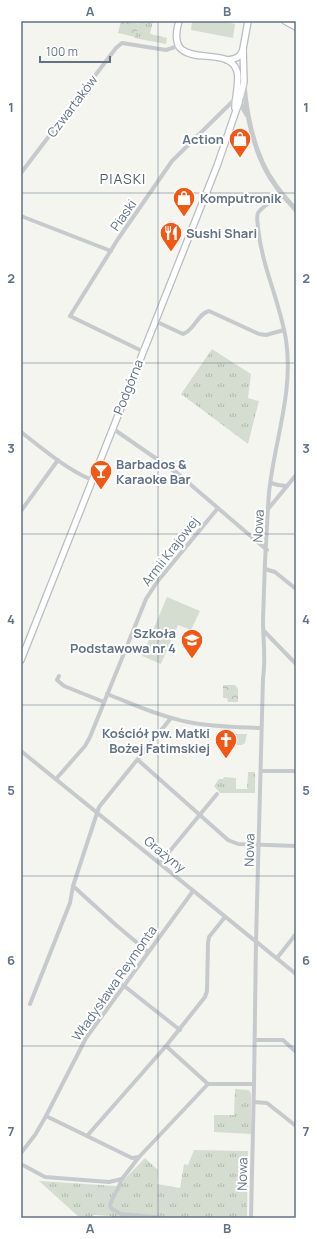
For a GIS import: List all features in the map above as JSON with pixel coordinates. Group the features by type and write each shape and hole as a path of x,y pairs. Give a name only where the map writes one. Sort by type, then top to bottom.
{"main road":[{"path":"179,21 176,36 178,46 186,52 227,60 234,65 239,76 237,98"},
{"path":"227,60 241,55 250,21"},
{"path":"285,21 296,27"},
{"path":"237,98 244,82 243,49"},
{"name":"Podgórna","path":"21,660 142,351 217,166 235,114 237,98"}],"street":[{"name":"Czwartaków","path":"21,172 116,48 122,43 166,50 178,46"},
{"path":"244,82 249,119 256,147 270,178 296,210"},
{"path":"237,98 249,119"},
{"name":"Piaski","path":"142,351 70,316 110,251 172,161 237,98"},
{"name":"Nowa","path":"251,1218 261,728 265,660 265,569 271,483 287,390 286,341 264,261 259,239 258,220 260,211 282,194"},
{"path":"21,216 110,251"},
{"path":"155,321 184,334 188,332 204,312 209,311 259,334 266,335 284,330"},
{"path":"112,428 177,473 266,550"},
{"path":"21,432 58,460 81,475 92,480"},
{"path":"21,510 58,460"},
{"path":"269,509 296,475"},
{"path":"271,483 287,486"},
{"name":"Armii Krajowej","path":"56,779 85,746 90,737 146,599 157,582 218,508"},
{"path":"265,569 276,572 296,589"},
{"path":"264,631 296,664"},
{"path":"59,676 57,680 64,686 104,702"},
{"path":"107,694 171,718 187,722 217,727 261,728"},
{"path":"30,1004 70,903 73,886 97,812 171,718"},
{"name":"Grażyny","path":"21,751 296,974"},
{"path":"138,760 199,816 228,840 238,844 296,846"},
{"path":"260,771 296,771"},
{"path":"160,863 217,794"},
{"path":"73,886 148,952"},
{"name":"Władysława Reymonta","path":"21,1153 35,1135 46,1116 86,1038 193,890"},
{"path":"86,1136 180,1030 205,997 207,991 208,943 210,937 225,917"},
{"path":"276,958 296,934"},
{"path":"123,986 180,1030"},
{"path":"255,1040 283,1040 296,1052"},
{"path":"166,1046 208,1084 254,1084"},
{"path":"21,1164 46,1177 110,1182 121,1179 139,1157 208,1084"},
{"path":"254,1102 267,1103 296,1126"},
{"path":"46,1116 132,1158 139,1157"},
{"path":"121,1179 121,1186 111,1198 110,1206 112,1209 121,1214 165,1218"}],"green space":[{"path":"121,21 129,21 139,24 135,37 118,33"},
{"path":"131,21 153,21 150,34 167,38 166,44 134,38 139,24"},
{"path":"192,21 222,21 235,24 233,38 191,30"},
{"path":"212,349 251,374 248,398 259,401 248,444 181,394"},
{"path":"167,597 200,611 191,630 178,625 161,664 142,656"},
{"path":"223,685 235,685 238,689 238,702 228,702 227,698 223,698"},
{"path":"230,734 247,734 245,743 241,745 229,745"},
{"path":"248,772 255,772 255,793 220,793 214,786 219,779 223,779 224,777 236,778 236,789 247,789"},
{"path":"235,1089 249,1090 251,1094 251,1134 214,1132 214,1115 234,1115"},
{"path":"194,1150 248,1151 247,1218 112,1218 112,1216 94,1215 89,1218 80,1218 39,1181 116,1186 121,1183 145,1158 158,1170 157,1184 180,1188 184,1164 188,1165"}],"place":[{"name":"Action","path":"240,158"},
{"name":"Komputronik","path":"184,218"},
{"name":"Sushi Shari","path":"171,252"},
{"name":"Barbados & Karaoke Bar","path":"101,490"},
{"name":"Szkoła Podstawowa nr 4","path":"192,660"},
{"name":"Kościół pw. Matki Bożej Fatimskiej","path":"226,760"}],"district":[{"name":"PIASKI","path":"123,179"}]}
